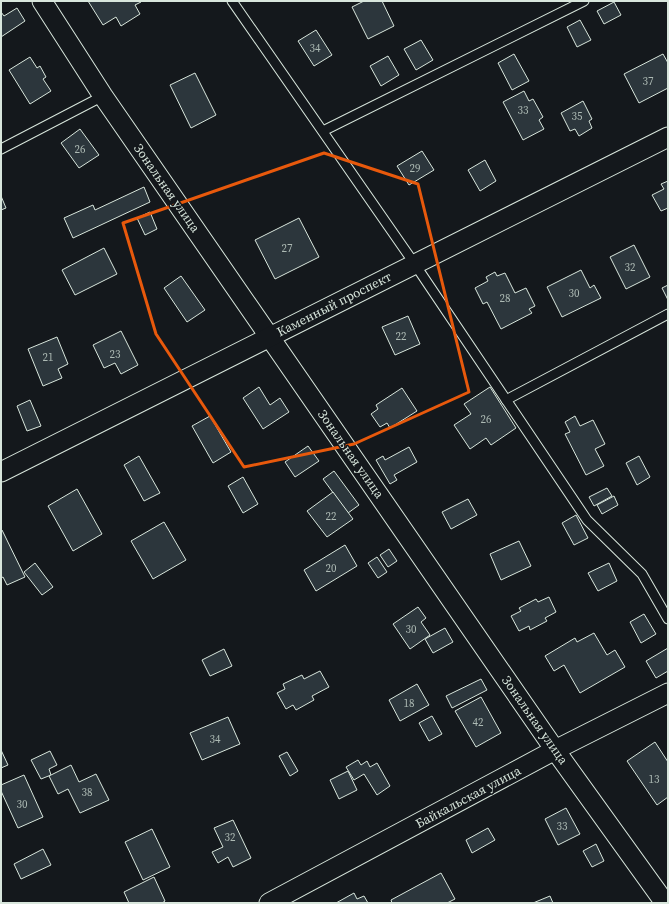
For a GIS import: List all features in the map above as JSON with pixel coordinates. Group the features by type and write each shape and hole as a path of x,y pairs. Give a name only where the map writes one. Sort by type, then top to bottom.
{"street":[{"name":"Зональная улица","path":"42,1 103,96 556,750 665,903"},
{"name":"Каменный проспект","path":"1,472 414,263 668,137"},
{"name":"Байкальская улица","path":"269,903 556,750 668,693"}],"lane":[{"path":"232,1 414,263 588,520 642,574 668,619"},
{"path":"323,131 584,1"},
{"path":"1,149 103,96"},
{"path":"506,400 668,314"}],"highlighted area":[{"path":"324,153 418,184 469,392 354,444 244,467 156,334 123,223"}],"building":[{"path":"88,1 140,1 141,2 135,5 140,14 121,26 116,17 103,25"},
{"path":"364,1 382,1 394,26 368,39 352,7"},
{"path":"614,2 621,15 604,24 597,11"},
{"path":"17,8 25,21 1,37 1,12 4,16"},
{"path":"580,20 591,40 577,47 567,27"},
{"path":"316,30 332,55 314,66 298,41"},
{"path":"421,40 433,60 416,70 404,49"},
{"path":"514,54 529,81 512,90 498,63"},
{"path":"663,54 668,63 668,88 639,103 624,74"},
{"path":"388,56 399,75 381,86 370,66"},
{"path":"30,57 37,68 40,66 46,77 43,79 51,91 30,104 9,70"},
{"path":"195,73 216,115 191,128 170,85"},
{"path":"524,91 529,101 533,99 543,117 539,120 544,129 523,140 503,102"},
{"path":"583,101 592,119 589,121 592,128 579,136 575,129 570,131 561,113"},
{"path":"80,129 99,155 79,168 61,143"},
{"path":"422,151 434,170 409,185 397,166"},
{"path":"485,160 496,181 480,191 468,170"},
{"path":"668,181 668,208 661,211 652,195 664,189 661,184"},
{"path":"144,187 150,202 73,238 64,218 93,205 95,210"},
{"path":"1,196 6,208 1,210"},
{"path":"150,212 157,229 145,235 137,218"},
{"path":"299,218 319,257 275,279 255,240"},
{"path":"634,245 650,277 626,289 610,257"},
{"path":"104,248 117,274 75,295 62,270"},
{"path":"581,270 590,288 594,285 601,298 562,317 547,287"},
{"path":"495,272 497,276 505,273 515,293 526,288 535,306 529,309 532,313 501,329 487,302 483,304 475,288 488,281 486,277"},
{"path":"181,276 205,310 187,322 164,288"},
{"path":"668,285 668,300 662,288"},
{"path":"408,316 420,344 395,355 382,327"},
{"path":"121,331 138,365 121,374 115,363 104,368 93,345"},
{"path":"57,337 68,364 58,369 62,378 43,386 28,349"},
{"path":"259,387 270,405 280,398 289,412 263,429 243,398"},
{"path":"490,387 516,428 491,445 486,438 470,449 454,425 471,414 464,404"},
{"path":"402,388 417,411 390,428 387,423 380,427 371,414 378,409 376,405"},
{"path":"30,400 41,426 27,431 17,406"},
{"path":"210,416 231,452 213,463 192,426"},
{"path":"575,416 580,426 593,420 605,444 595,449 604,466 586,475 565,434 570,432 565,422"},
{"path":"308,446 319,461 295,477 285,462"},
{"path":"409,447 417,462 394,475 397,480 390,484 376,460 383,456 385,460"},
{"path":"139,456 160,493 144,501 124,465"},
{"path":"639,456 650,477 637,485 626,463"},
{"path":"334,471 359,505 348,513 323,479"},
{"path":"243,477 258,504 243,513 228,486"},
{"path":"607,488 612,496 594,506 589,497"},
{"path":"77,489 102,534 73,551 48,506"},
{"path":"333,492 353,519 327,537 307,511"},
{"path":"614,496 618,505 602,514 597,505"},
{"path":"468,499 477,515 451,529 442,512"},
{"path":"576,515 588,538 574,545 562,523"},
{"path":"164,522 186,560 153,579 131,541"},
{"path":"1,530 25,577 7,585 3,577 1,578"},
{"path":"519,541 531,566 501,580 490,554"},
{"path":"345,545 357,566 316,591 304,570"},
{"path":"389,549 397,561 388,567 380,555"},
{"path":"377,557 387,572 378,578 368,563"},
{"path":"35,563 53,587 42,595 24,572"},
{"path":"609,563 617,581 598,591 588,573"},
{"path":"549,597 556,612 545,618 547,621 530,630 529,626 519,631 511,616 521,611 519,608 536,599 538,602"},
{"path":"418,607 426,618 421,622 430,635 410,649 393,624"},
{"path":"644,614 656,634 641,643 630,622"},
{"path":"445,628 453,642 433,653 425,639"},
{"path":"594,633 607,655 615,650 625,667 580,693 564,665 554,671 545,656 575,638 577,642"},
{"path":"668,648 668,671 656,678 646,661"},
{"path":"224,649 232,666 210,676 202,660"},
{"path":"320,671 329,687 312,696 314,700 296,710 293,705 286,709 277,693 285,689 283,684 302,675 304,679"},
{"path":"481,679 487,690 452,708 446,696"},
{"path":"417,684 429,705 400,721 389,700"},
{"path":"481,697 501,733 476,747 455,711"},
{"path":"432,716 442,734 429,741 419,723"},
{"path":"228,717 240,744 202,760 190,733"},
{"path":"655,742 668,762 668,797 657,805 627,761"},
{"path":"1,750 8,765 1,768"},
{"path":"50,751 57,765 49,769 51,775 41,779 31,760"},
{"path":"287,752 298,771 290,776 279,756"},
{"path":"358,760 361,765 367,761 370,767 377,763 390,786 377,795 364,774 354,780 346,767"},
{"path":"71,765 79,782 96,774 109,800 80,813 68,789 58,794 49,776"},
{"path":"348,771 357,790 339,799 330,780"},
{"path":"24,775 43,817 18,828 1,791 1,785"},
{"path":"566,808 580,834 558,845 545,819"},
{"path":"233,820 251,858 233,867 228,857 218,863 212,852 223,847 214,828"},
{"path":"488,828 495,840 472,853 466,840"},
{"path":"152,829 170,867 143,880 125,842"},
{"path":"596,844 604,861 592,867 583,851"},
{"path":"43,849 51,865 21,879 14,864"},
{"path":"441,873 455,899 447,903 392,903 391,900"},
{"path":"154,877 165,901 162,903 129,903 124,892"},
{"path":"354,893 357,899 364,896 368,903 336,903"},
{"path":"550,896 553,903 533,903"}]}
